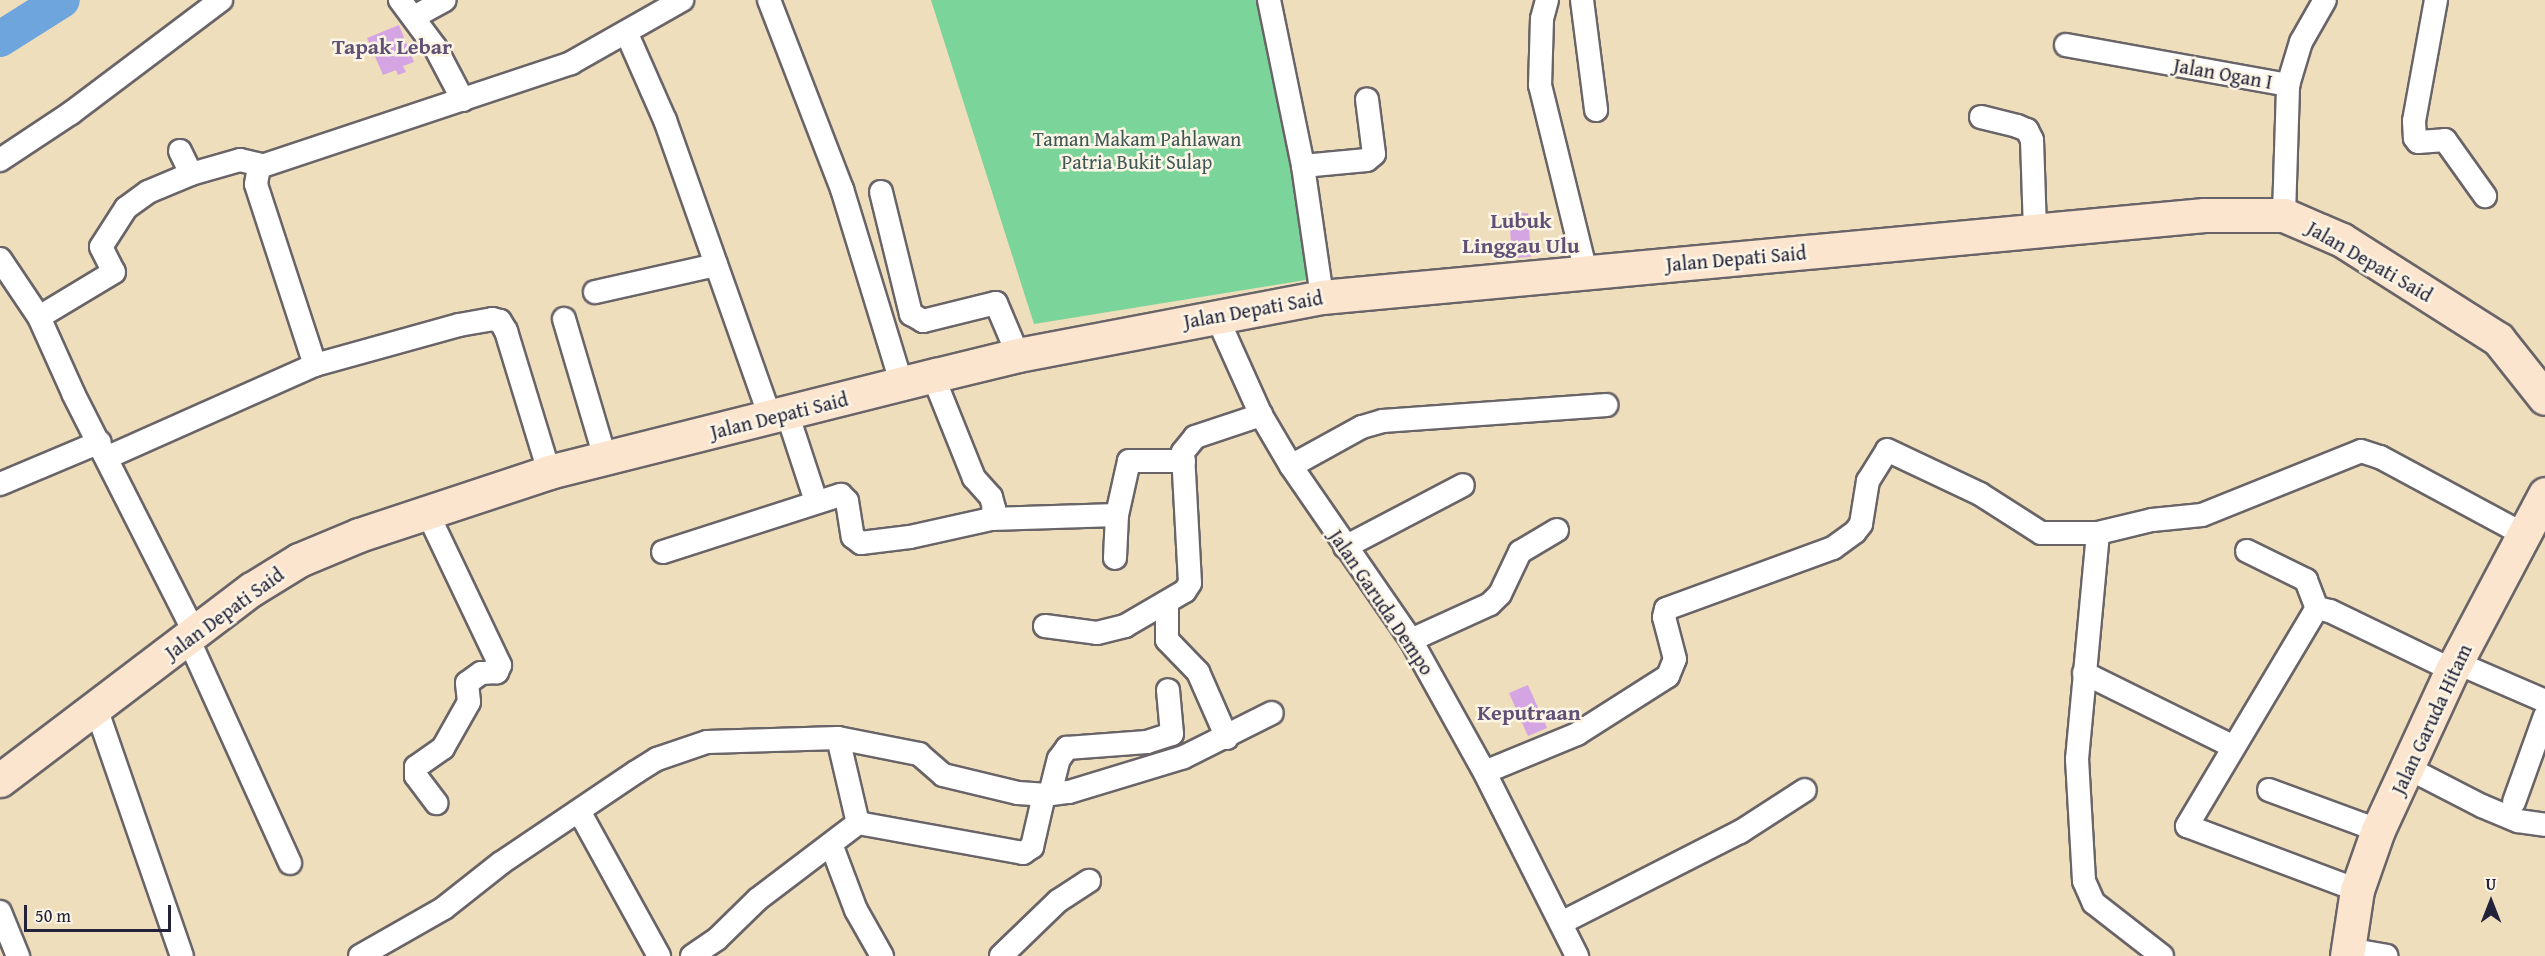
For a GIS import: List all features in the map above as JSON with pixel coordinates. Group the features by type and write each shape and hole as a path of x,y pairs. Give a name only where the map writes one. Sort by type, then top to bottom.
{"main road":[{"name":"Jalan Depati Said","path":"0,780 252,589 299,560 427,512 549,472 605,457 1018,355 1216,315 1322,297 2204,215 2284,215 2342,240 2498,339 2545,398"},
{"name":"Jalan Garuda Hitam","path":"2347,953 2357,890 2378,830 2453,666 2545,494"}],"street":[{"path":"0,160 71,113 221,0"},
{"path":"445,0 407,8 463,99"},
{"path":"39,317 114,272 102,247 126,208 148,192 191,174 240,160 262,165 571,63 627,34 682,0"},
{"path":"769,0 842,189 902,385"},
{"path":"1269,0 1304,166 1322,297"},
{"path":"1547,0 1542,19 1540,85 1586,272"},
{"path":"1582,0 1596,110"},
{"path":"2288,85 2298,48 2325,0"},
{"path":"2436,0 2414,121 2415,138 2418,142 2445,140 2485,196"},
{"path":"627,34 665,120 716,265 816,501"},
{"name":"Jalan Ogan I","path":"2066,45 2288,85 2284,215"},
{"path":"1304,166 1367,160 1374,154 1367,99"},
{"path":"1981,117 2027,130 2032,140 2036,231"},
{"path":"180,151 191,174"},
{"path":"262,165 256,173 256,184 315,366"},
{"path":"881,192 911,314 923,321 996,303 1000,307 1018,355"},
{"path":"0,259 39,317 104,450 192,636 290,863"},
{"path":"595,292 716,265"},
{"name":"Jalan Garuda Dempo","path":"1216,315 1261,415 1291,466 1411,640 1485,772 1563,921 1577,956"},
{"path":"564,319 605,457"},
{"path":"0,484 104,450 315,366 480,320 500,321 549,472"},
{"path":"933,376 974,478 991,497 994,508 991,519"},
{"path":"1291,466 1362,427 1383,421 1606,405"},
{"path":"1045,626 1097,633 1125,626 1167,604 1190,583 1183,452 1195,437 1261,415"},
{"path":"1485,772 1577,734 1668,676 1675,659 1664,616 1666,609 1833,548 1850,536 1861,524 1868,481 1887,450 1980,494 2034,531 2098,533 2152,520 2202,515 2361,451 2380,457 2525,535"},
{"path":"1114,558 1117,515 1129,461 1184,461"},
{"path":"1345,547 1463,485"},
{"path":"663,552 816,501 844,498 853,537 861,543 910,537 991,519 1117,515"},
{"path":"427,512 500,665 497,672 481,673 467,683 469,702 443,748 416,767 416,776 436,803"},
{"path":"1411,640 1490,604 1500,594 1520,552 1557,530"},
{"path":"2098,533 2077,759 2086,892 2094,903 2162,956"},
{"path":"2247,551 2306,580 2317,608"},
{"path":"1167,604 1167,640 1198,672 1227,738"},
{"path":"2317,608 2330,611 2453,666 2545,701"},
{"path":"2317,608 2262,703 2232,746 2187,826 2357,890"},
{"path":"2084,673 2232,746"},
{"path":"1168,690 1172,734 1184,757"},
{"path":"96,708 183,956"},
{"path":"375,953 444,908 501,863 657,759 707,742 838,738 919,754 943,775 1018,793 1047,795 1070,792 1184,757 1227,738 1272,713"},
{"path":"2514,802 2545,716"},
{"path":"692,956 717,939 758,899 858,823 1023,853 1032,847 1047,795 1062,753 1066,748 1147,742 1172,734"},
{"path":"838,738 858,823"},
{"path":"2408,768 2482,806 2518,821 2545,825"},
{"path":"1563,921 1740,832 1805,789"},
{"path":"2269,789 2378,830"},
{"path":"579,811 659,956"},
{"path":"831,844 856,910 882,956"},
{"path":"1000,956 1058,901 1089,880"},
{"path":"0,912 18,956"},
{"path":"2347,953 2386,956"}],"green space":[{"name":"Taman Makam Pahlawan Patria Bukit Sulap","path":"931,0 1282,0 1264,5 1312,279 1034,324"}],"building":[{"path":"399,25 414,62 403,66 406,72 398,75 396,70 383,75 367,38"},
{"path":"1528,213 1531,257 1512,258 1509,214"},
{"path":"1528,685 1547,728 1528,736 1509,693"}],"waterway":[{"path":"0,39 62,0"}],"district":[{"name":"Tapak Lebar","path":"392,47"},
{"name":"Lubuk Linggau Ulu","path":"1521,232"},
{"name":"Keputraan","path":"1529,713"}]}
